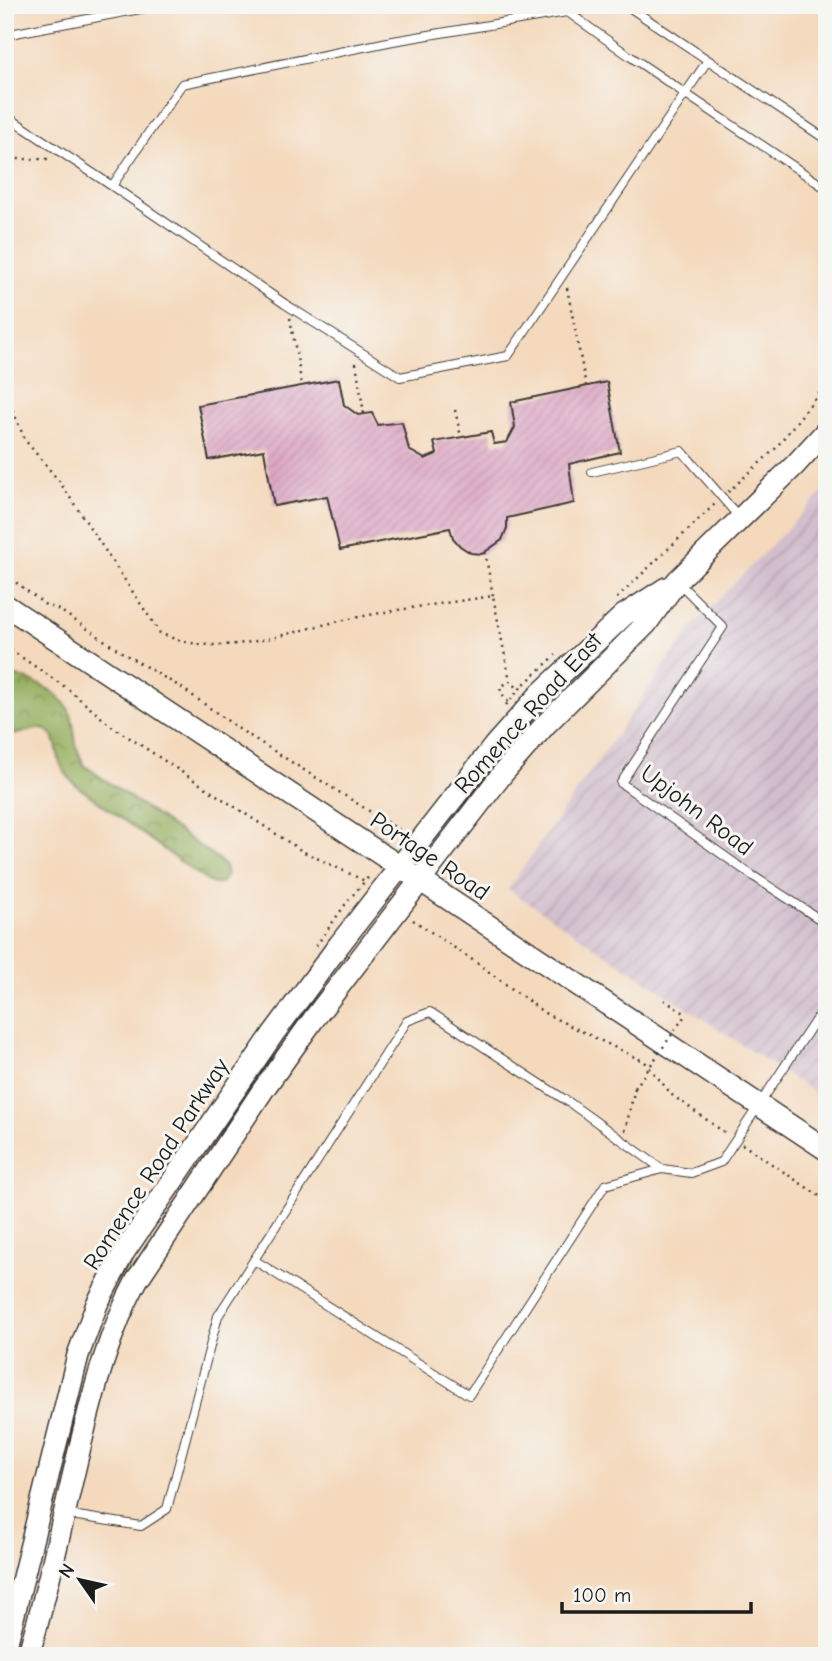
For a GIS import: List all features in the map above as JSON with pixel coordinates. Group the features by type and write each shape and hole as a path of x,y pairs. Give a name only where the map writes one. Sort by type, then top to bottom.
{"street":[{"name":"Romence Road East","path":"419,881 520,753 646,624 677,582 827,430"},
{"name":"Romence Road East","path":"400,868 494,746 541,693 624,615 677,582"},
{"name":"Portage Road","path":"5,605 827,1150"},
{"name":"Romence Road Parkway","path":"5,1650 78,1355 97,1304 124,1252 273,1034 400,868"},
{"name":"Romence Road Parkway","path":"28,1656 110,1337 121,1309 288,1054 419,881"},
{"path":"41,1509 64,1514"}],"lane":[{"path":"5,35 150,5"},
{"path":"112,186 182,84 393,41 609,5"},
{"path":"626,5 827,140"},
{"path":"569,13 827,189"},
{"path":"5,115 285,304 400,377 508,356 708,60"},
{"path":"592,472 682,451 741,519"},
{"name":"Upjohn Road","path":"677,582 723,627 621,783 827,925"},
{"path":"254,1260 469,1395 605,1185 662,1169 691,1173 721,1162 827,1003"},
{"path":"64,1514 141,1526 167,1509 219,1316 407,1021 430,1012 570,1103 662,1169"}],"path":[{"path":"5,163 11,159 51,159"},
{"path":"566,285 586,386"},
{"path":"290,318 302,386"},
{"path":"356,363 364,414"},
{"path":"5,391 25,440 59,481 160,633 177,641 231,646 351,618 494,596"},
{"path":"455,410 461,437"},
{"path":"485,552 510,681 519,689"},
{"path":"5,574 44,604 61,611 126,655 183,688 239,729 404,832"},
{"path":"5,646 68,689 110,725 234,807 302,851 365,881"},
{"path":"509,702 500,691 506,682 510,681"},
{"path":"413,920 546,1013 645,1062 672,1095 827,1201"},
{"path":"622,1140 635,1088 686,1014 664,1000"}],"shaded area":[{"path":"827,488 827,1101 508,889 692,627"}],"green space":[{"path":"5,672 37,683 56,695 70,712 78,750 85,766 218,859 225,867 227,875 221,883 207,881 77,786 67,776 53,736 45,729 5,735"}],"building":[{"path":"339,379 344,405 358,415 372,413 378,425 402,422 409,450 425,459 437,454 434,442 491,432 494,444 507,442 515,427 511,402 607,382 620,452 569,464 574,503 507,518 507,528 502,540 482,554 471,553 460,546 453,538 450,528 340,550 327,496 274,506 264,450 209,460 198,405"}]}
